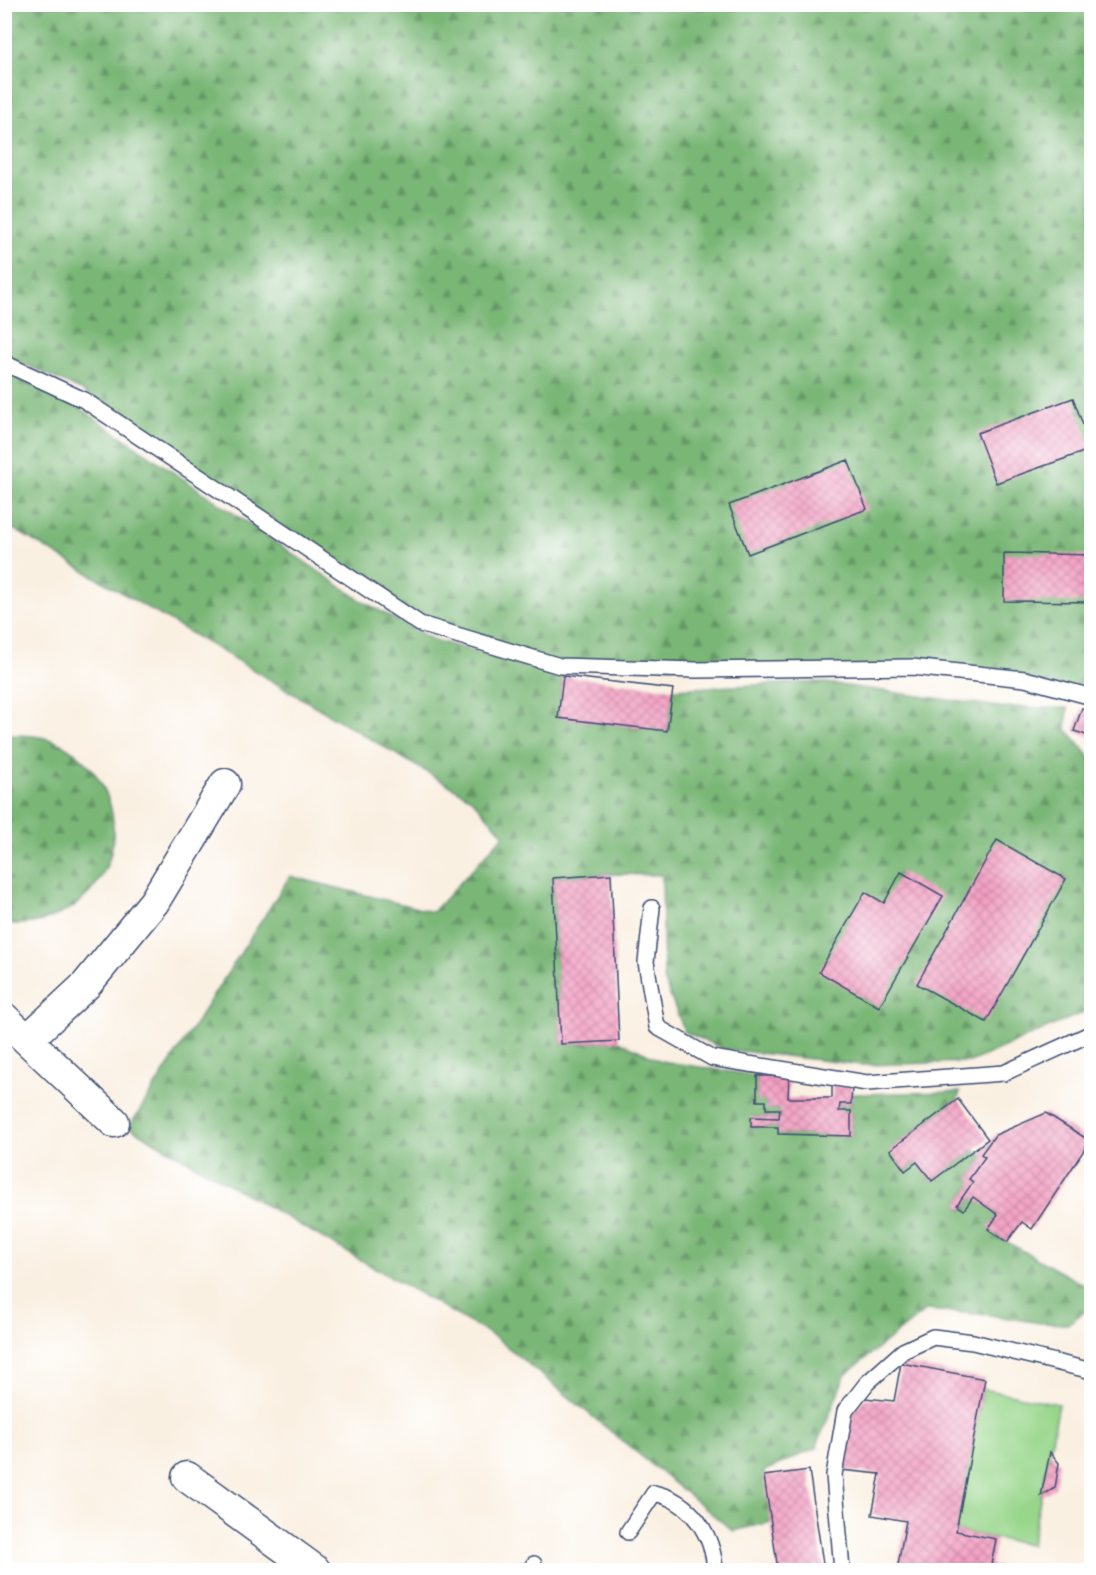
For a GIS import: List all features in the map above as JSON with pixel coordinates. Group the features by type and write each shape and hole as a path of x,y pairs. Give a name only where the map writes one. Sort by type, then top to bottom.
{"street":[{"path":"28,1039 86,984 154,902 225,784"},
{"path":"4,1018 114,1122"},
{"path":"187,1478 315,1570"}],"lane":[{"path":"4,363 84,400 420,624 560,666 696,670 912,668 1025,679 1092,697"},
{"path":"652,908 646,962 657,1027 712,1058 867,1083 1004,1073 1092,1033"},
{"path":"842,1570 834,1475 845,1411 867,1383 903,1351 933,1337 973,1342 1092,1371"},
{"path":"628,1532 654,1493 669,1497 698,1519 714,1555 715,1570"}],"green space":[{"path":"5,5 1091,5 1091,697 912,667 560,666 420,624 81,390 5,355"},
{"path":"5,372 75,405 362,601 431,639 563,676 558,718 667,731 673,689 818,682 1000,707 1068,708 1066,729 1091,758 1091,1009 970,1062 863,1065 724,1049 685,1032 664,981 662,875 611,874 553,878 561,1044 619,1041 661,1061 757,1076 757,1100 766,1101 766,1109 780,1109 779,1118 752,1117 751,1127 778,1127 779,1134 851,1136 851,1111 839,1111 840,1104 851,1103 852,1094 960,1092 958,1099 890,1150 905,1171 917,1162 932,1181 974,1150 985,1157 969,1179 973,1182 957,1205 964,1210 973,1197 998,1215 989,1229 1007,1242 1091,1289 1086,1311 1067,1324 926,1310 845,1375 816,1448 764,1471 772,1522 733,1531 495,1337 129,1127 290,876 433,912 504,835 471,798 5,524"},
{"path":"5,735 49,739 63,745 85,761 101,782 110,805 114,830 110,854 101,877 85,897 62,913 27,924 5,923"},
{"path":"983,1389 1059,1404 1031,1545 956,1531"}],"building":[{"path":"1073,398 1092,449 996,483 977,433"},
{"path":"848,460 867,509 748,554 729,505"},
{"path":"1004,553 1092,555 1092,602 1004,601"},
{"path":"563,676 673,689 667,731 558,718"},
{"path":"1082,708 1092,712 1092,737 1074,731"},
{"path":"997,840 1066,879 986,1022 917,984"},
{"path":"901,872 943,896 879,1007 819,972 865,892 884,903"},
{"path":"611,874 619,1041 561,1044 553,878"},
{"path":"757,1076 789,1076 788,1098 832,1098 832,1086 852,1086 851,1104 840,1104 839,1111 851,1111 851,1136 778,1134 778,1127 751,1127 751,1117 779,1118 780,1109 766,1109 766,1101 757,1101"},
{"path":"958,1099 988,1139 932,1181 917,1162 905,1171 890,1150"},
{"path":"1046,1113 1090,1141 1032,1229 1022,1222 1007,1242 988,1229 998,1215 973,1197 964,1210 957,1205 973,1182 969,1179 985,1157 981,1154 995,1135"},
{"path":"901,1363 985,1379 956,1531 996,1539 991,1565 1001,1567 1000,1570 897,1570 906,1521 872,1515 880,1474 841,1470 851,1412 865,1398 894,1401"},
{"path":"1050,1452 1059,1463 1055,1488 1041,1496"},
{"path":"809,1470 824,1570 778,1570 764,1476"}]}
